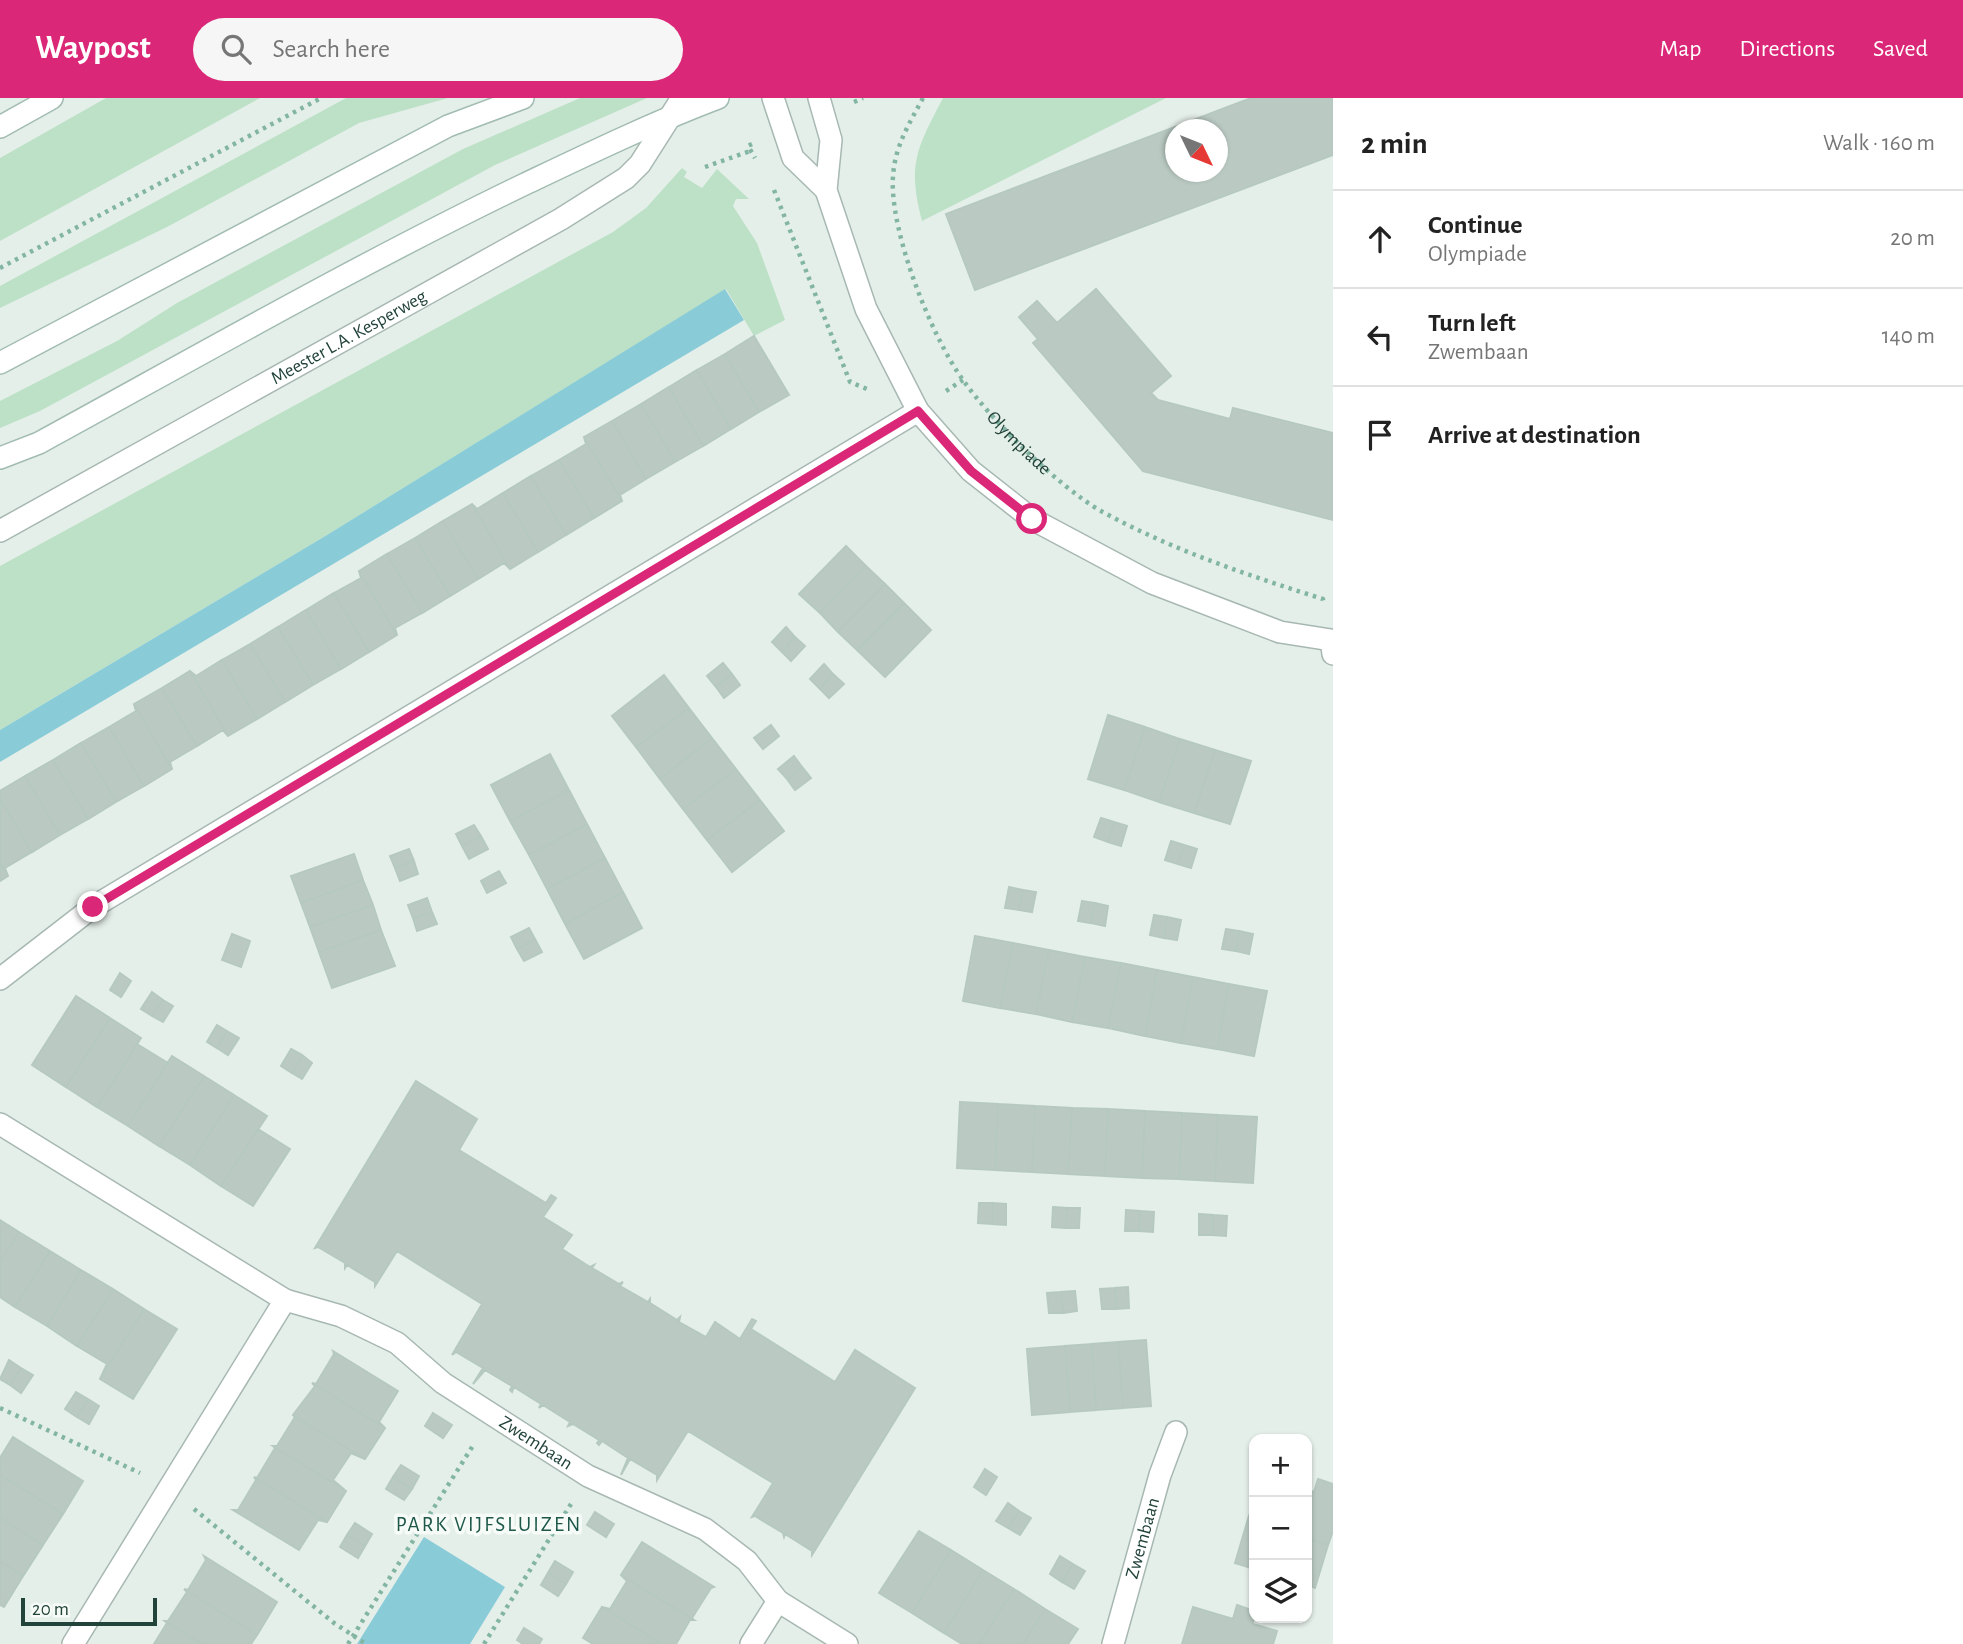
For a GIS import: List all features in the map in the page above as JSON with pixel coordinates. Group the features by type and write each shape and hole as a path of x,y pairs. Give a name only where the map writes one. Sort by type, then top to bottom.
{"street":[{"path":"0,127 52,98"},
{"path":"0,363 448,126 523,98"},
{"path":"0,458 38,443 283,309 677,106 718,98"},
{"path":"773,98 793,158 827,190"},
{"path":"819,98 831,140 827,190 866,309 918,411 971,471 1032,519 1152,583 1279,632 1332,647"},
{"name":"Meester L.A. Kesperweg","path":"0,531 561,219 626,178 677,106"},
{"path":"0,979 93,907 918,411"},
{"name":"Zwembaan","path":"0,1124 285,1300 341,1316 397,1343 443,1383 491,1417 588,1476 705,1529 747,1561 778,1601 847,1644"},
{"path":"72,1644 285,1300"},
{"name":"Zwembaan","path":"1113,1644 1160,1475 1176,1432"},
{"path":"751,1644 778,1601"}],"path":[{"path":"0,268 321,98"},
{"name":"Olympiade","path":"923,98 898,142 892,177 896,218 914,279 934,328 962,380 1054,475 1099,510 1223,568 1323,599 1332,647"},
{"path":"705,167 750,151"},
{"path":"348,1644 491,1417"},
{"path":"484,1644 588,1476"},
{"path":"358,1639 366,1644"}],"green space":[{"path":"106,98 260,98 0,241 0,158"},
{"path":"346,98 448,98 359,123 167,227 0,308 0,286"},
{"path":"580,98 647,98 495,165 40,411 0,428 0,401 117,341 177,303 463,149"},
{"path":"943,98 1166,98 922,221 915,185 917,157"},
{"path":"682,168 687,172 684,177 702,188 717,169 749,199 736,199 733,206 757,243 785,320 754,336 726,289 327,535 0,730 0,566 613,232 646,208"}],"water":[{"path":"725,289 744,320 0,762 0,730 327,535"},
{"path":"424,1537 505,1587 470,1644 357,1644"}],"building":[{"path":"1251,98 1333,98 1333,155 975,290 946,214 1165,131 1165,182 1228,182 1228,119 1196,119"},
{"path":"1096,289 1171,376 1151,393 1158,400 1230,419 1233,408 1333,433 1333,520 1143,471 1033,343 1038,339 1019,317 1037,301 1057,323"},
{"path":"754,336 789,395 759,412 725,354"},
{"path":"725,354 759,412 731,429 697,370"},
{"path":"697,370 731,429 703,446 669,387"},
{"path":"669,387 703,446 675,462 641,404"},
{"path":"641,404 675,462 646,479 612,421"},
{"path":"612,421 646,479 620,495 622,501 584,437"},
{"path":"584,437 622,501 594,518 559,460 586,444"},
{"path":"559,460 594,518 566,535 531,476"},
{"path":"531,476 566,535 538,552 503,493"},
{"path":"503,493 538,552 510,569 472,504 477,509"},
{"path":"472,504 510,569 504,563 478,579 443,521"},
{"path":"443,521 478,579 450,596 415,538"},
{"path":"415,538 450,596 422,613 387,554"},
{"path":"846,546 866,566 820,613 799,594"},
{"path":"387,554 422,613 395,628 397,635 359,571"},
{"path":"866,566 885,584 838,632 820,613"},
{"path":"359,571 397,635 369,652 334,593 361,578"},
{"path":"885,584 904,603 857,650 838,632"},
{"path":"334,593 369,652 341,669 306,610"},
{"path":"904,603 931,630 885,677 857,650"},
{"path":"306,610 341,669 313,685 278,627"},
{"path":"278,627 313,685 285,702 250,644"},
{"path":"786,627 795,637 782,652 772,642"},
{"path":"795,637 805,646 791,661 782,652"},
{"path":"250,644 285,702 257,719 222,660"},
{"path":"222,660 257,719 228,736 190,671 196,676"},
{"path":"723,663 732,674 716,687 707,676"},
{"path":"824,664 833,674 820,689 810,679"},
{"path":"190,671 228,736 223,730 197,746 162,688"},
{"path":"732,674 740,685 724,698 716,687"},
{"path":"833,674 844,684 829,698 820,689"},
{"path":"664,675 689,708 636,747 612,716"},
{"path":"162,688 197,746 170,762 172,769 134,704"},
{"path":"134,704 172,769 144,786 109,727 136,711"},
{"path":"689,708 712,738 660,779 636,747"},
{"path":"1108,715 1145,727 1124,790 1088,779"},
{"path":"771,725 779,736 763,749 754,738"},
{"path":"109,727 144,786 116,802 81,743"},
{"path":"1145,727 1180,739 1159,802 1124,790"},
{"path":"712,738 736,769 683,809 660,779"},
{"path":"1180,739 1215,750 1194,813 1159,802"},
{"path":"81,743 116,802 88,819 53,760"},
{"path":"1215,750 1251,761 1230,824 1194,813"},
{"path":"550,754 569,790 510,821 491,785"},
{"path":"794,756 802,767 787,779 778,769"},
{"path":"53,760 88,819 60,835 25,776"},
{"path":"802,767 811,778 795,790 787,779"},
{"path":"736,769 760,800 707,840 683,809"},
{"path":"25,776 60,835 32,852 0,799 0,791"},
{"path":"569,790 587,824 529,855 510,821"},
{"path":"0,799 32,852 5,868 8,876 0,863"},
{"path":"760,800 784,831 732,872 707,840"},
{"path":"1101,818 1114,822 1108,842 1094,837"},
{"path":"1114,822 1127,826 1121,846 1108,842"},
{"path":"587,824 605,858 547,889 529,855"},
{"path":"474,825 481,836 462,846 456,834"},
{"path":"481,836 488,849 469,859 462,846"},
{"path":"1171,841 1184,845 1178,864 1165,860"},
{"path":"1184,845 1197,849 1191,868 1178,864"},
{"path":"409,849 414,861 395,868 390,856"},
{"path":"354,854 363,880 301,903 291,876"},
{"path":"605,858 623,892 565,924 547,889"},
{"path":"414,861 418,874 400,881 395,868"},
{"path":"0,863 8,876 0,881"},
{"path":"499,871 506,883 487,893 481,881"},
{"path":"363,880 373,905 310,927 301,903"},
{"path":"1009,887 1023,890 1019,910 1005,908"},
{"path":"1023,890 1036,892 1032,912 1019,910"},
{"path":"623,892 642,928 584,959 565,924"},
{"path":"427,898 432,912 413,918 408,905"},
{"path":"1082,901 1095,903 1091,923 1078,921"},
{"path":"1095,903 1108,906 1105,926 1091,923"},
{"path":"373,905 381,930 319,952 310,927"},
{"path":"432,912 437,924 417,931 413,918"},
{"path":"1154,915 1167,917 1164,938 1150,935"},
{"path":"1167,917 1181,920 1177,940 1164,938"},
{"path":"529,928 535,939 517,949 511,937"},
{"path":"1226,929 1239,931 1236,951 1222,949"},
{"path":"381,930 395,966 332,988 319,952"},
{"path":"1239,931 1253,934 1249,954 1236,951"},
{"path":"232,934 250,941 241,967 222,960"},
{"path":"975,936 1013,943 1000,1008 963,1001"},
{"path":"535,939 542,952 524,961 517,949"},
{"path":"1013,943 1049,950 1036,1014 1000,1008"},
{"path":"1049,950 1085,957 1072,1022 1036,1014"},
{"path":"1085,957 1121,963 1108,1028 1072,1022"},
{"path":"1121,963 1157,970 1145,1036 1108,1028"},
{"path":"1157,970 1193,977 1181,1043 1145,1036"},
{"path":"120,973 131,981 121,997 110,990"},
{"path":"1193,977 1229,984 1217,1049 1181,1043"},
{"path":"1229,984 1267,991 1254,1056 1217,1049"},
{"path":"152,992 163,1000 152,1016 141,1009"},
{"path":"76,996 110,1018 66,1087 32,1065"},
{"path":"163,1000 173,1006 163,1022 152,1016"},
{"path":"110,1018 141,1038 97,1107 66,1087"},
{"path":"217,1025 227,1031 217,1048 207,1042"},
{"path":"227,1031 239,1038 228,1055 217,1048"},
{"path":"137,1044 168,1063 128,1126 97,1107"},
{"path":"291,1049 302,1055 292,1073 281,1066"},
{"path":"302,1055 312,1063 302,1079 292,1073"},
{"path":"172,1056 204,1076 159,1146 128,1126"},
{"path":"204,1076 234,1095 190,1165 159,1146"},
{"path":"416,1081 477,1119 459,1150 546,1203 551,1195 556,1198 543,1217 572,1235 562,1249 590,1267 594,1265 592,1268 619,1284 623,1282 620,1286 648,1302 650,1299 650,1303 677,1320 680,1317 679,1322 706,1337 715,1322 740,1339 752,1319 756,1321 751,1329 835,1382 855,1350 915,1388 812,1555 812,1551 785,1534 784,1537 783,1533 755,1516 752,1517 773,1483 688,1431 657,1480 657,1475 630,1459 621,1475 628,1458 602,1441 599,1445 599,1440 573,1424 568,1426 570,1422 543,1405 539,1408 541,1404 514,1387 512,1392 512,1386 485,1370 473,1384 483,1368 456,1352 452,1355 482,1304 397,1251 375,1286 375,1282 347,1265 345,1268 345,1263 318,1247 315,1248"},
{"path":"234,1095 267,1116 221,1186 190,1165"},
{"path":"960,1102 998,1104 995,1170 957,1168"},
{"path":"998,1104 1035,1106 1032,1172 995,1170"},
{"path":"1035,1106 1072,1108 1068,1174 1032,1172"},
{"path":"1072,1108 1108,1109 1105,1176 1068,1174"},
{"path":"1108,1109 1145,1111 1142,1178 1105,1176"},
{"path":"1145,1111 1182,1113 1179,1179 1142,1178"},
{"path":"1182,1113 1218,1115 1215,1181 1179,1179"},
{"path":"1218,1115 1257,1117 1253,1183 1215,1181"},
{"path":"258,1129 290,1149 253,1206 221,1186"},
{"path":"979,1203 993,1203 992,1224 978,1223"},
{"path":"993,1203 1006,1204 1006,1225 992,1224"},
{"path":"1053,1207 1067,1208 1065,1228 1052,1227"},
{"path":"1067,1208 1080,1208 1079,1228 1065,1228"},
{"path":"1126,1210 1140,1211 1139,1231 1125,1231"},
{"path":"1140,1211 1154,1212 1153,1232 1139,1231"},
{"path":"1199,1214 1213,1215 1213,1235 1199,1235"},
{"path":"1213,1215 1227,1216 1226,1236 1213,1235"},
{"path":"0,1220 19,1232 0,1262"},
{"path":"19,1232 50,1251 15,1307 0,1297 0,1262"},
{"path":"50,1251 81,1270 47,1326 15,1307"},
{"path":"81,1270 113,1289 77,1346 47,1326"},
{"path":"1128,1287 1129,1308 1116,1309 1115,1288"},
{"path":"1115,1288 1116,1309 1102,1309 1100,1289"},
{"path":"113,1289 144,1309 100,1379 107,1364 77,1346"},
{"path":"1075,1291 1077,1311 1063,1313 1061,1292"},
{"path":"1061,1292 1063,1313 1049,1313 1047,1293"},
{"path":"144,1309 177,1329 133,1399 100,1379"},
{"path":"1146,1340 1151,1406 1123,1408 1118,1342"},
{"path":"1118,1342 1123,1408 1096,1410 1092,1344"},
{"path":"1092,1344 1096,1410 1070,1412 1065,1346"},
{"path":"1065,1346 1070,1412 1032,1415 1027,1349"},
{"path":"333,1351 398,1391 379,1422 385,1428 312,1383 316,1384 334,1354"},
{"path":"9,1360 21,1368 10,1385 0,1379"},
{"path":"21,1368 33,1375 21,1393 10,1385"},
{"path":"312,1383 385,1428 365,1459 293,1415 315,1386"},
{"path":"76,1392 88,1399 77,1417 65,1409"},
{"path":"88,1399 99,1406 89,1424 77,1417"},
{"path":"433,1413 452,1425 443,1438 425,1426"},
{"path":"293,1415 365,1459 351,1453 333,1480 346,1491 273,1446 277,1446 295,1417"},
{"path":"13,1437 83,1481 63,1514 0,1475 0,1458"},
{"path":"273,1446 346,1491 327,1522 254,1477 257,1478 275,1448"},
{"path":"401,1465 419,1476 412,1489 393,1477"},
{"path":"985,1469 997,1477 986,1495 974,1487"},
{"path":"0,1475 63,1514 43,1545 0,1518"},
{"path":"254,1477 327,1522 318,1520 299,1550 233,1510 238,1510 256,1480"},
{"path":"393,1477 412,1489 404,1500 386,1489"},
{"path":"1318,1479 1333,1484 1333,1531 1328,1545 1312,1540 1314,1492"},
{"path":"1008,1503 1019,1511 1008,1528 996,1521"},
{"path":"1019,1511 1031,1518 1020,1535 1008,1528"},
{"path":"595,1512 614,1524 606,1537 587,1525"},
{"path":"0,1518 43,1545 23,1576 0,1561"},
{"path":"1248,1519 1249,1567 1235,1563"},
{"path":"355,1523 372,1534 365,1546 347,1535"},
{"path":"919,1531 951,1550 912,1613 879,1593"},
{"path":"347,1535 365,1546 358,1558 340,1547"},
{"path":"1312,1540 1328,1545 1315,1588 1312,1587"},
{"path":"642,1542 714,1587 692,1618 694,1620 621,1575"},
{"path":"951,1550 983,1570 944,1633 912,1613"},
{"path":"204,1556 277,1602 257,1635 184,1589 188,1590 206,1560"},
{"path":"1060,1556 1073,1564 1062,1582 1050,1574"},
{"path":"0,1561 23,1576 4,1607 0,1605"},
{"path":"555,1561 573,1572 566,1584 548,1573"},
{"path":"1073,1564 1085,1571 1074,1589 1062,1582"},
{"path":"983,1570 1014,1589 979,1644 962,1644 944,1633"},
{"path":"548,1573 566,1584 558,1596 541,1585"},
{"path":"621,1575 694,1620 690,1620 676,1644 662,1644 602,1607 610,1609 627,1581"},
{"path":"184,1589 257,1635 251,1644 202,1644 165,1621 168,1621 187,1592"},
{"path":"1014,1589 1045,1609 1023,1644 979,1644"},
{"path":"1237,1605 1249,1609 1249,1623 1277,1631 1273,1644 1182,1644 1193,1607 1233,1619"},
{"path":"602,1607 662,1644 593,1644 583,1638"},
{"path":"1045,1609 1078,1629 1068,1644 1023,1644"},
{"path":"165,1621 202,1644 154,1644 167,1623"},
{"path":"524,1628 542,1639 539,1644 523,1644 517,1640"}],"district":[{"name":"PARK VIJFSLUIZEN","path":"489,1524"}],"route":[{"path":"93,907 918,411 971,471 1032,519"}]}
